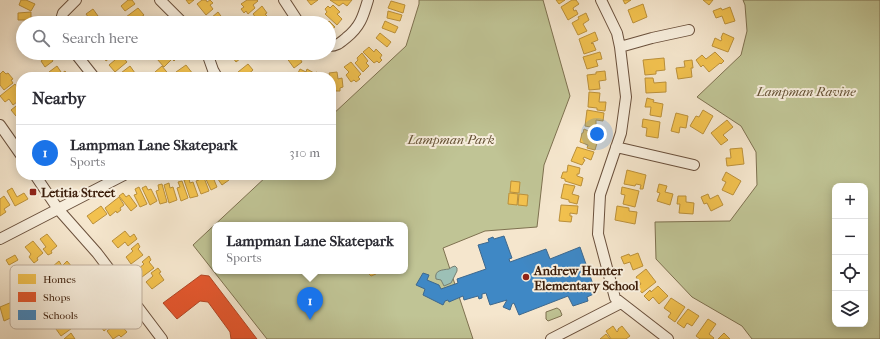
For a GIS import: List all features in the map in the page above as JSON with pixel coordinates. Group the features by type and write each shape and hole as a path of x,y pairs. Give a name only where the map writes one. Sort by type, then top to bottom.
{"street":[{"path":"62,16 63,12 76,0"},
{"path":"160,0 176,16"},
{"path":"284,0 294,16"},
{"path":"336,46 358,28 368,0"},
{"path":"601,0 617,33 626,97 621,133 600,196 598,234 615,298 668,339"},
{"path":"620,47 689,30"},
{"path":"81,60 90,72"},
{"path":"209,60 214,72"},
{"path":"0,124 16,148"},
{"path":"616,147 694,165"},
{"path":"38,180 58,208 106,265"},
{"path":"0,239 114,180"},
{"path":"551,339 621,303"},
{"path":"142,313 162,339"}],"green space":[{"name":"Lampman Park","path":"419,0 543,0 570,96 544,165 537,227 485,231 443,248 473,339 267,339 216,274 408,274 408,222 218,222 263,180 336,180 336,111 406,46"},
{"name":"Lampman Ravine","path":"743,0 880,0 880,339 752,339 742,326 692,297 656,259 655,222 730,221 757,185 756,152 741,126 697,97 741,55 747,31 745,5"},
{"name":"Lampman Park","path":"212,227 212,269 193,245"},
{"path":"557,308 560,310 562,315 548,321 546,319 546,312"}],"water":[{"path":"455,266 457,271 451,283 444,286 441,280 436,279 437,272"}],"building: Homes":[{"path":"21,0 26,0 35,4 31,11 19,5"},
{"path":"128,0 132,0 135,4 125,11 121,6"},
{"path":"186,0 194,0 189,4"},
{"path":"202,0 206,0 207,2 210,0 213,3 210,5 213,9 206,15 197,4"},
{"path":"247,0 258,1 253,5 255,8 248,14 246,11 244,13 241,9 244,7 241,4"},
{"path":"307,0 318,0 311,5"},
{"path":"330,0 352,0 347,6 343,3 339,6"},
{"path":"556,0 565,0 559,4"},
{"path":"572,0 576,0 579,4 573,8 578,14 568,20 561,7"},
{"path":"623,0 631,0 625,4"},
{"path":"703,0 713,0 709,5"},
{"path":"391,1 405,5 403,13 388,8"},
{"path":"643,4 647,17 633,23 628,10"},
{"path":"333,5 340,12 337,14 342,19 337,25 336,16 327,16 325,14 327,12 325,9 328,6 330,8"},
{"path":"262,6 267,13 265,14 267,16 255,16 253,14"},
{"path":"730,7 735,21 725,24 722,16 716,18 713,11"},
{"path":"138,8 144,15 143,16 127,16"},
{"path":"93,9 98,16 87,16 86,14"},
{"path":"388,11 402,15 400,21 387,18"},
{"path":"31,12 31,16 18,16 18,13"},
{"path":"218,12 221,16 213,16"},
{"path":"586,13 589,20 583,24 587,31 578,35 572,23 579,19 578,17"},
{"path":"385,21 398,27 395,33 382,28"},
{"path":"595,32 598,40 591,43 593,43 596,50 584,54 579,39"},
{"path":"380,33 391,42 387,47 376,38"},
{"path":"723,33 734,38 728,52 712,46 715,38 721,41"},
{"path":"369,47 374,52 376,49 382,55 380,58 382,60 379,63 377,61 374,63 363,52"},
{"path":"600,52 602,59 596,60 598,66 587,69 583,57"},
{"path":"715,52 724,61 709,72 703,65 701,67 696,60 702,55 706,59"},
{"path":"362,53 368,61 366,63 369,66 363,72 355,63 358,60 357,58"},
{"path":"664,58 665,70 656,71 656,74 645,75 643,60"},
{"path":"52,60 53,61 45,67 41,61"},
{"path":"115,60 125,60 127,62 115,72 109,65"},
{"path":"158,60 171,60 164,67"},
{"path":"288,60 301,60 302,62 294,68"},
{"path":"692,60 692,77 678,79 676,68 685,67 684,61"},
{"path":"351,62 361,74 358,77 360,79 356,82 354,80 351,82 346,75 349,72 344,67"},
{"path":"248,64 253,70 251,72 238,72"},
{"path":"186,65 191,72 176,72"},
{"path":"57,66 61,72 49,72"},
{"path":"130,66 134,72 122,72"},
{"path":"162,66 167,72 155,72"},
{"path":"300,69 306,72 298,72"},
{"path":"3,71 6,74 8,73 13,79 11,80 13,83 4,90 0,85 0,74"},
{"path":"605,71 606,80 599,81 600,89 589,90 587,75"},
{"path":"336,72 338,79 342,78 343,87 340,88 340,91 336,91"},
{"path":"645,78 653,78 654,83 666,82 666,92 646,93"},
{"path":"15,84 16,85 16,103 13,105 9,99 5,102 0,96"},
{"path":"589,92 600,93 599,102 606,102 605,111 588,107"},
{"path":"647,98 654,100 653,102 663,104 661,117 650,115 651,107 645,107"},
{"path":"16,106 16,116 11,110"},
{"path":"587,110 604,113 603,121 596,120 596,128 585,126"},
{"path":"703,110 713,116 703,134 690,126 696,116 699,117"},
{"path":"676,113 688,116 686,128 680,127 679,133 671,131"},
{"path":"643,119 660,122 658,138 646,136 647,128 642,127"},
{"path":"727,120 733,127 723,135 728,140 721,145 711,133"},
{"path":"584,129 593,133 591,140 597,143 595,150 587,148 588,145 580,142"},
{"path":"577,147 594,152 591,160 584,157 583,159 585,160 582,165 571,161"},
{"path":"742,148 744,164 727,166 726,158 731,158 730,149"},
{"path":"568,165 580,168 577,176 583,178 581,186 565,181 565,179 561,178 563,172 567,172"},
{"path":"627,170 646,175 643,189 640,189 641,185 636,184 635,186 624,184"},
{"path":"726,172 741,181 733,195 722,190 726,182 722,180"},
{"path":"184,180 189,180 190,183 193,182 198,196 190,198"},
{"path":"205,180 209,191 201,194 196,181"},
{"path":"206,180 214,180 217,187 211,190"},
{"path":"218,180 229,180 222,185"},
{"path":"182,181 188,198 181,201 177,188 180,187 178,182"},
{"path":"511,181 520,182 519,193 510,192"},
{"path":"169,183 170,188 173,187 177,200 169,203 164,185"},
{"path":"162,184 167,202 160,204 156,191 159,190 158,185"},
{"path":"564,184 575,186 572,194 579,196 577,204 561,198"},
{"path":"659,184 667,186 665,192 673,194 670,205 657,201 660,193 657,192"},
{"path":"146,186 148,190 151,189 157,201 150,205 142,188"},
{"path":"139,187 147,204 140,207 134,195 137,194 135,189"},
{"path":"622,187 639,191 635,207 623,204 625,195 621,194"},
{"path":"12,188 17,197 24,193 28,199 15,206 7,191"},
{"path":"123,193 126,197 129,195 137,206 131,211 119,196"},
{"path":"509,193 518,194 517,205 508,204"},
{"path":"519,194 528,195 527,206 518,205"},
{"path":"708,194 710,199 718,195 723,205 711,211 707,203 704,204 701,197"},
{"path":"4,196 10,205 4,209 6,212 0,216 0,199"},
{"path":"678,196 686,196 686,202 694,203 693,214 679,213 680,204 677,204"},
{"path":"119,197 124,205 120,208 121,210 117,213 116,211 110,216 105,208"},
{"path":"561,205 578,206 577,214 570,213 570,216 572,216 571,222 559,221"},
{"path":"101,206 107,214 93,224 87,216"},
{"path":"617,206 629,208 629,211 637,212 635,224 615,220"},
{"path":"125,231 130,237 134,234 137,239 128,246 125,242 118,248 112,241"},
{"path":"47,234 57,246 51,251 52,253 48,255 43,249 46,247 40,239"},
{"path":"33,241 43,253 34,263 29,257 31,254 25,247"},
{"path":"138,243 140,247 138,249 143,255 131,264 126,257 133,251 131,249"},
{"path":"638,253 643,266 633,270 630,262 624,264 621,257"},
{"path":"15,255 18,260 9,265 6,260"},
{"path":"149,256 151,260 149,262 154,268 142,277 142,266 144,264 142,262"},
{"path":"59,261 61,265 54,265"},
{"path":"67,261 70,265 63,265"},
{"path":"158,268 161,272 159,273 164,280 152,289 146,282 153,276 151,273"},
{"path":"646,269 656,282 642,293 637,287 641,284 636,277"},
{"path":"658,286 668,296 659,304 653,297 649,301 644,296 650,290 651,292"},
{"path":"671,298 685,307 675,322 668,317 671,313 664,308"},
{"path":"10,303 10,318 4,321 0,307"},
{"path":"688,309 699,316 692,326 687,323 684,328 677,323"},
{"path":"708,319 716,324 709,334 714,338 700,339 696,336"},
{"path":"613,326 617,332 622,326 630,336 626,339 611,339 606,331"},
{"path":"56,329 71,329 61,336"},
{"path":"109,329 124,329 127,332 121,337 119,335 113,339 107,331"},
{"path":"71,333 75,339 64,339"},
{"path":"724,333 730,339 718,339"},
{"path":"606,334 610,339 600,339"}],"building: Shops":[{"path":"201,275 209,276 257,339 231,339 230,332 208,302 200,301 177,319 163,303"}],"building: Schools":[{"path":"504,236 512,258 509,259 510,262 546,249 550,259 580,247 596,293 587,297 588,301 573,306 568,296 519,315 514,303 512,304 510,310 503,307 507,300 490,305 486,293 482,294 482,298 479,299 478,296 464,300 463,296 449,302 448,300 445,301 443,305 423,295 425,289 416,285 423,273 429,275 427,280 439,285 441,289 458,283 457,279 486,269 478,245 489,242 488,239 493,237 494,239"}],"place":[{"name":"Letitia Street","path":"33,192"},
{"name":"Andrew Hunter Elementary School","path":"526,277"},
{"name":"Lampman Lane Skatepark","path":"310,320"}]}
